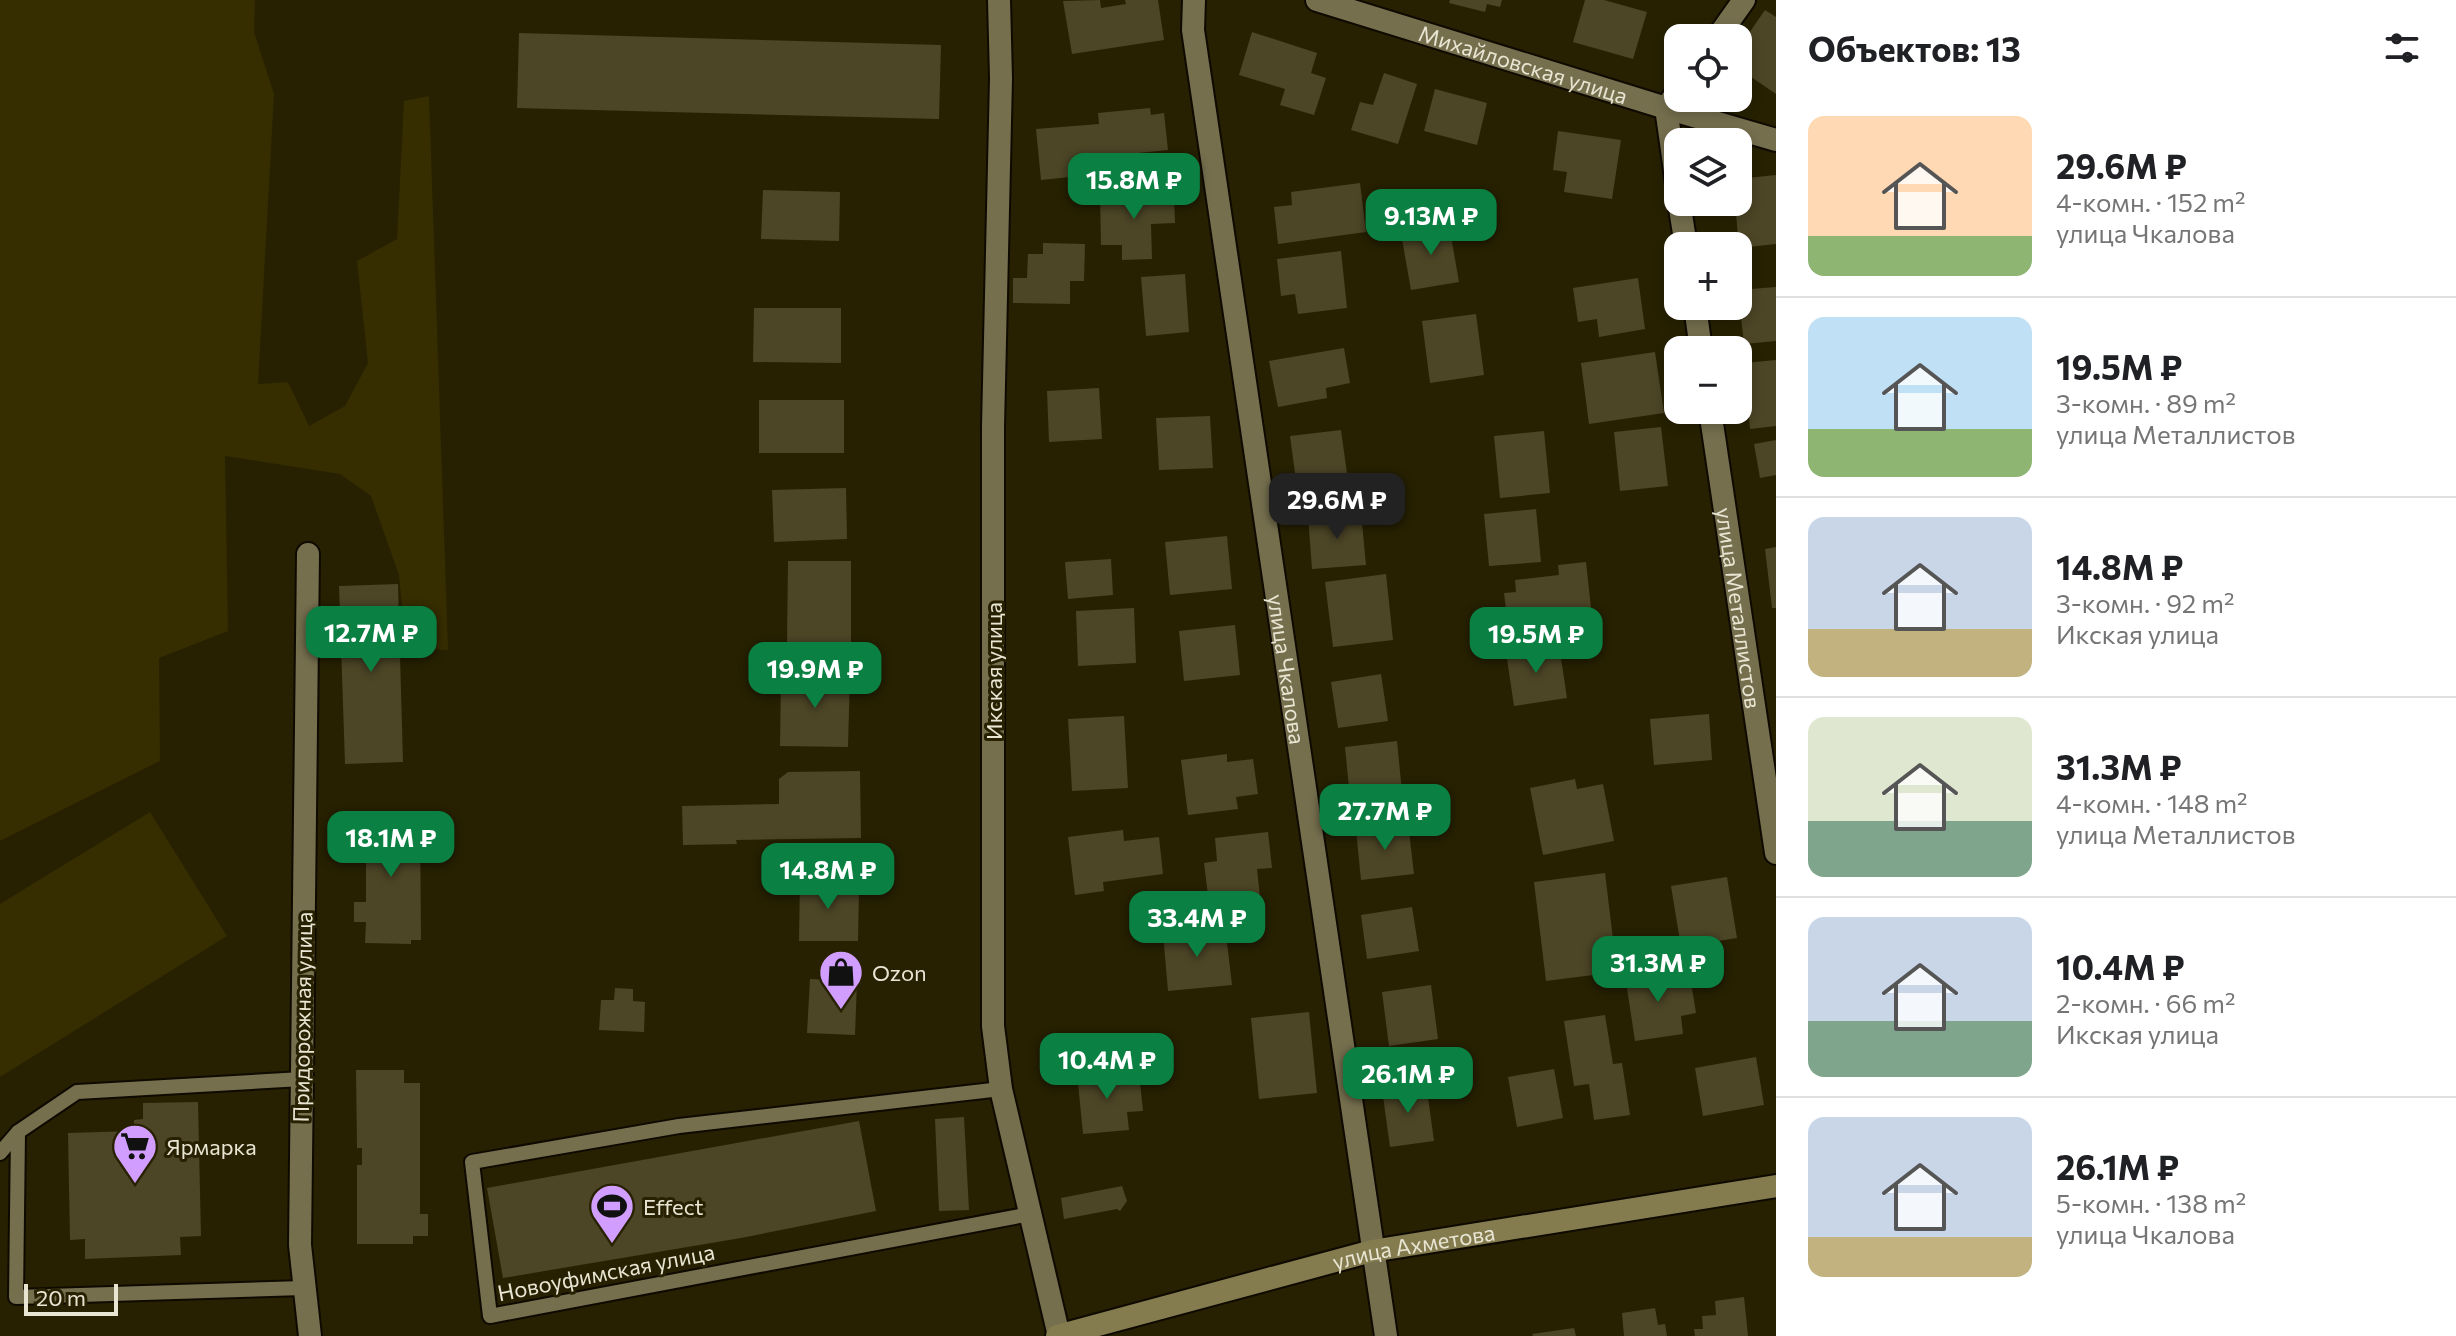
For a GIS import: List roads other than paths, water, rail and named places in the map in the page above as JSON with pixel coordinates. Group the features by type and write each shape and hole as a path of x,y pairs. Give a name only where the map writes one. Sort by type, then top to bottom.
{"main road":[{"name":"улица Ахметова","path":"1058,1336 1372,1251 1776,1186"}],"street":[{"name":"Икская улица","path":"999,0 1001,78 993,427 993,1026 1001,1089 1058,1336"},
{"name":"улица Чкалова","path":"1194,0 1195,46 1386,1336"},
{"name":"Михайловская улица","path":"1317,0 1664,98"},
{"path":"1727,24 1744,0"},
{"name":"Михайловская улица","path":"1703,112 1776,140"},
{"name":"улица Металлистов","path":"1712,424 1776,853"},
{"name":"Придорожная улица","path":"308,554 300,1245 310,1336"}],"lane":[{"path":"0,1153 18,1132 77,1092 302,1079"},
{"name":"Новоуфимская улица","path":"1001,1089 679,1126 472,1162 490,1316 1030,1214"},
{"path":"18,1132 16,1297 304,1288"}],"place":[{"name":"Ozon","path":"841,1011"},
{"name":"Ярмарка","path":"135,1185"},
{"name":"Effect","path":"612,1245"}]}
